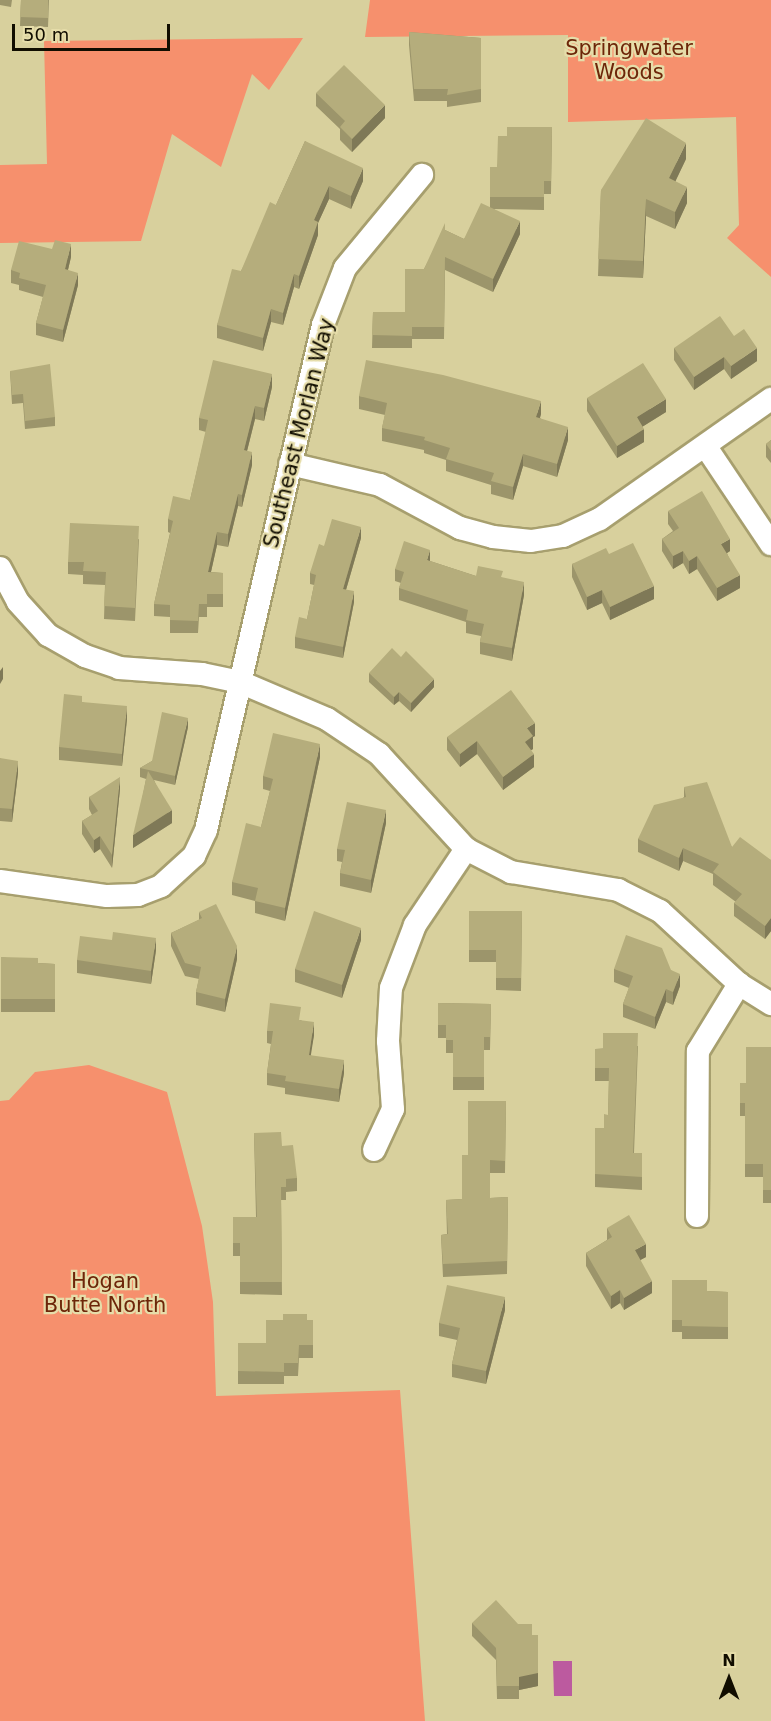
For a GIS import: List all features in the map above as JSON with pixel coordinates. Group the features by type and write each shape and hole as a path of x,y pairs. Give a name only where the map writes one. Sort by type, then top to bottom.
{"street":[{"name":"Southeast Morlan Way","path":"0,881 128,895 161,886 177,874 194,856 206,830 314,354 345,268 422,175"},
{"path":"290,464 380,485 460,528 494,537 531,541 563,536 600,519 706,447 771,399"},
{"path":"706,447 771,544"},
{"path":"0,567 18,602 48,635 110,665 240,682 327,719 379,754 466,849 511,872 618,890 660,911 739,984 771,1004"},
{"path":"374,1150 393,1109 388,1041 391,988 415,925 466,849"},
{"path":"696,1216 698,1051 739,984"}],"green space":[{"name":"Springwater Woods","path":"370,0 771,0 771,277 727,238 739,225 736,117 568,122 568,35 365,37"},
{"path":"303,38 269,90 252,74 221,167 172,134 141,241 0,243 0,165 47,164 44,41"},
{"name":"Hogan Butte North","path":"89,1065 167,1092 202,1226 213,1302 216,1396 400,1390 425,1721 0,1721 0,1101 9,1100 35,1072"}],"shaded area":[{"path":"553,1661 572,1661 572,1696 554,1696"}],"building":[{"path":"21,0 48,0 48,18 20,17"},
{"path":"409,32 481,38 481,89 447,95 448,89 414,89"},
{"path":"344,65 385,105 352,139 340,127 345,121 316,93"},
{"path":"646,118 686,143 669,178 687,187 675,212 646,199 643,261 598,259 601,190"},
{"path":"507,127 552,127 551,181 544,181 544,197 490,197 490,167 497,167 498,136 507,136"},
{"path":"305,141 363,168 351,196 329,186 314,220 318,222 299,276 294,274 283,313 271,309 263,338 217,325 232,269 241,271 270,202 276,205"},
{"path":"481,203 520,221 493,279 445,257 444,327 412,327 412,336 372,335 373,312 405,312 405,269 424,269 445,223 445,230 464,239"},
{"path":"55,240 71,244 65,269 78,273 63,330 36,323 46,285 19,278 20,273 11,270 19,241 52,249"},
{"path":"720,316 734,336 744,329 757,348 731,366 724,357 694,377 674,348"},
{"path":"213,360 272,374 264,408 255,406 244,450 252,452 242,495 238,494 228,534 217,532 208,572 223,573 223,594 207,594 207,604 199,604 198,621 170,620 170,605 154,604 173,521 168,519 173,496 190,500 208,420 199,418"},
{"path":"366,360 443,375 541,401 536,417 568,427 557,464 523,454 513,487 491,481 494,473 446,459 450,448 424,440 425,437 382,428 387,403 359,396"},
{"path":"643,363 666,399 637,417 644,429 617,446 587,398"},
{"path":"50,364 55,417 25,421 23,394 12,395 10,371"},
{"path":"771,440 771,451 766,444"},
{"path":"702,491 730,539 721,544 740,575 717,588 697,556 689,561 683,551 673,556 662,539 679,528 668,511"},
{"path":"332,519 361,527 343,589 354,591 343,647 295,637 299,617 307,619 316,575 310,573 319,544 324,546"},
{"path":"70,523 139,526 135,608 104,606 106,572 83,571 84,562 68,562"},
{"path":"404,541 430,550 427,560 476,576 478,566 503,571 501,577 524,582 512,648 480,642 484,624 466,620 468,610 399,588 404,572 395,569"},
{"path":"633,543 654,586 610,607 602,590 587,597 572,564 606,548 609,554"},
{"path":"392,648 401,657 406,651 434,679 411,703 399,692 394,697 369,673"},
{"path":"511,690 535,723 527,728 533,736 525,742 534,754 503,777 477,741 460,754 447,737"},
{"path":"64,694 82,696 82,702 127,706 122,754 59,747"},
{"path":"162,712 188,718 175,776 140,768 152,761"},
{"path":"273,733 320,744 285,908 255,901 258,888 232,882 246,823 261,827 273,779 263,776"},
{"path":"0,758 18,761 12,809 0,808"},
{"path":"148,771 172,810 133,835"},
{"path":"120,777 112,855 100,836 94,840 82,821 98,811 89,797"},
{"path":"707,782 732,847 740,837 771,860 771,918 765,926 734,903 742,894 713,872 719,864 683,848 679,858 638,839 654,805 686,797 684,787"},
{"path":"347,802 386,810 371,880 340,873 345,850 337,849"},
{"path":"216,904 237,946 225,999 196,992 201,967 185,963 171,933 202,918 199,912"},
{"path":"314,911 361,928 342,985 295,969"},
{"path":"469,911 522,911 521,978 496,978 496,950 469,950"},
{"path":"113,932 156,938 151,971 77,960 80,936 112,940"},
{"path":"626,935 662,948 671,970 680,974 673,992 666,989 655,1017 623,1004 633,976 614,969"},
{"path":"1,957 38,958 38,963 55,964 55,999 1,999"},
{"path":"270,1003 301,1007 299,1020 314,1022 309,1055 344,1060 339,1089 285,1081 286,1076 267,1073 273,1031 267,1031"},
{"path":"438,1003 491,1004 490,1037 484,1037 484,1077 453,1077 453,1040 446,1040 446,1025 438,1025"},
{"path":"603,1033 638,1033 633,1153 642,1153 642,1177 595,1174 595,1128 604,1128 604,1114 608,1115 609,1068 595,1068 595,1049 603,1049"},
{"path":"746,1047 771,1047 771,1190 763,1190 763,1164 745,1164 745,1103 740,1103 740,1083 746,1083"},
{"path":"468,1101 506,1101 505,1161 490,1160 490,1198 508,1197 507,1261 443,1264 441,1235 448,1234 446,1200 462,1199 462,1155 468,1155"},
{"path":"281,1132 282,1146 293,1145 297,1178 286,1179 286,1187 281,1187 282,1282 240,1282 240,1243 233,1243 233,1217 257,1217 254,1133"},
{"path":"629,1215 646,1244 635,1250 652,1281 624,1298 620,1290 611,1296 586,1253 612,1237 607,1228"},
{"path":"672,1280 707,1280 707,1291 728,1292 728,1327 682,1326 682,1320 672,1320"},
{"path":"447,1285 505,1297 486,1371 452,1364 460,1328 439,1323"},
{"path":"283,1314 307,1314 307,1320 313,1320 313,1345 299,1345 298,1363 284,1363 284,1372 238,1371 238,1343 266,1343 266,1320 283,1320"},
{"path":"496,1600 518,1624 532,1624 532,1635 538,1635 538,1673 519,1677 519,1686 497,1686 496,1648 472,1623"}]}
